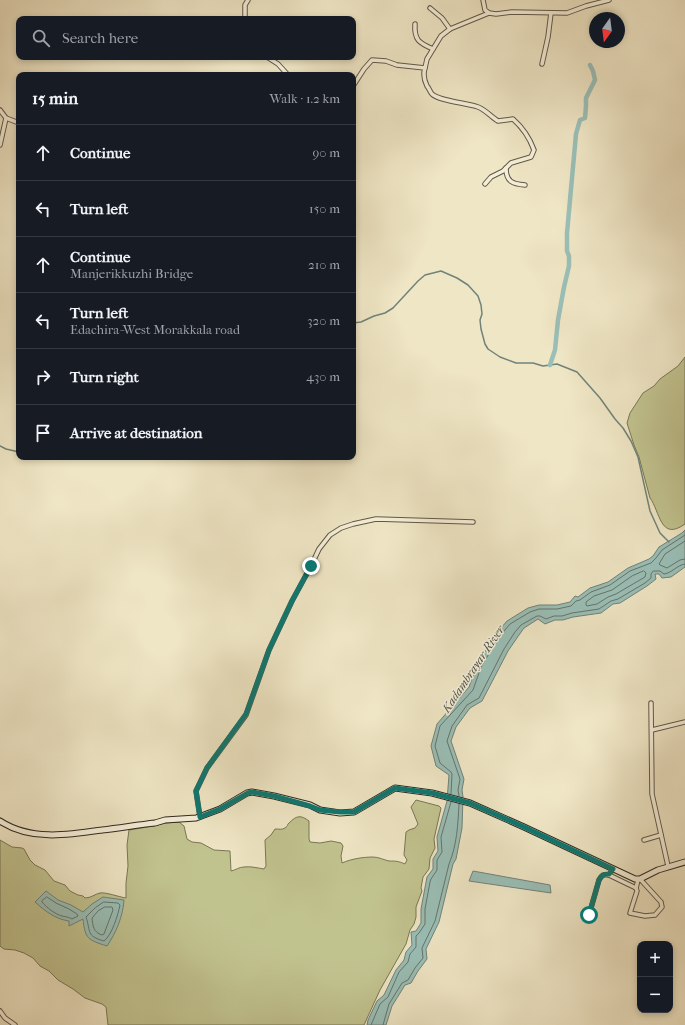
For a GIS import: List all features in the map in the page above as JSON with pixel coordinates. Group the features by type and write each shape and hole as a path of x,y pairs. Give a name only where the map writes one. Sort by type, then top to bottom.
{"main road":[{"path":"0,821 10,828 28,833 60,835 134,826 165,820 196,818 220,809 252,792 274,796 324,811 354,812 395,788 432,793 470,803 639,880 668,866 685,862"}],"street":[{"path":"245,16 245,5 248,0"},
{"path":"483,0 485,10 489,13"},
{"path":"485,184 511,163 531,157 534,150 532,143 513,119 498,121 478,107 433,94 424,80 424,71 427,59 433,49 442,36 450,29 489,13 567,13 609,0"},
{"path":"430,8 442,18 450,29"},
{"path":"542,64 548,37 551,13"},
{"path":"415,24 417,40 433,49"},
{"path":"272,60 285,72"},
{"path":"356,81 372,60 386,61 397,65 425,68"},
{"path":"0,110 6,118 16,122"},
{"path":"0,145 6,118"},
{"path":"506,168 506,173 511,182 525,185"},
{"path":"200,817 196,791 207,768 246,714 269,650 318,549 330,535 340,528 376,519 473,522"},
{"path":"651,703 652,794 668,866"},
{"path":"652,730 685,722"},
{"path":"644,840 661,835"},
{"path":"609,874 613,869"},
{"path":"589,915 599,880 604,874 609,874 636,888"},
{"path":"639,880 661,902 662,907 655,915 645,916 630,913 637,891 636,888 639,880"},
{"path":"0,1011 5,1018 15,1025"}],"green space":[{"path":"685,357 685,524 677,529 670,529 662,523 650,498 639,457 627,423 630,413 643,393 678,366"},
{"path":"416,800 439,806 441,808 434,839 435,848 430,858 429,869 423,877 421,888 422,891 416,907 416,917 406,944 380,990 364,1025 108,1025 106,1007 102,1004 85,998 58,980 49,971 40,966 33,958 24,953 4,949 0,946 0,840 12,847 24,849 30,860 35,865 45,870 54,881 65,885 70,891 78,895 87,898 103,893 126,898 128,866 127,845 129,830 179,822 184,826 187,839 192,842 201,843 214,850 230,851 231,871 241,867 264,869 266,866 265,840 275,829 284,829 294,818 301,817 309,821 310,842 320,843 331,841 341,843 343,846 341,856 342,863 357,858 377,857 405,864 407,860 404,855 406,832 415,828 418,824 411,807"}],"water":[{"path":"685,530 685,567 671,577 662,578 659,574 655,574 656,579 647,586 620,603 613,604 601,613 563,620 555,620 545,624 538,619 524,628 508,651 482,701 470,708 456,727 451,741 464,779 462,790 462,828 456,859 453,864 439,922 426,949 427,959 411,983 405,985 392,1006 386,1025 367,1025 377,1001 384,995 396,970 404,960 406,952 412,945 411,932 416,931 421,923 421,909 427,877 433,869 433,859 438,851 437,837 447,801 449,775 436,766 431,746 437,724 469,687 477,665 495,635 507,621 528,608 539,605 557,605 570,602 575,596 578,597 590,588 608,582 628,568 649,559 659,547"},
{"path":"473,871 550,885 551,893 469,881"},
{"path":"46,891 58,900 83,912 103,897 124,900 118,924 107,946 92,940 86,935 83,919 69,926 69,921 50,914 35,902"}],"waterway":[{"path":"550,365 555,350 558,320 569,266 567,233 576,134 580,120 585,118 586,98 595,80 590,65"},
{"path":"356,323 385,313 393,308 425,275 441,271 468,285 478,296 481,305 481,329 488,349 500,357 516,363 533,363 543,366 557,364 577,372 600,398 631,441 638,457 650,511 660,533 669,542"},
{"path":"0,446 16,451"}],"route":[{"path":"311,566 292,601 269,650 246,714 207,768 196,791 200,817 220,809 252,792 274,796 328,812 354,812 395,788 432,793 470,803 613,869 609,874 604,874 601,876 589,915"}],"water label":[{"name":"Kadambrayar River","path":"473,669"}]}
